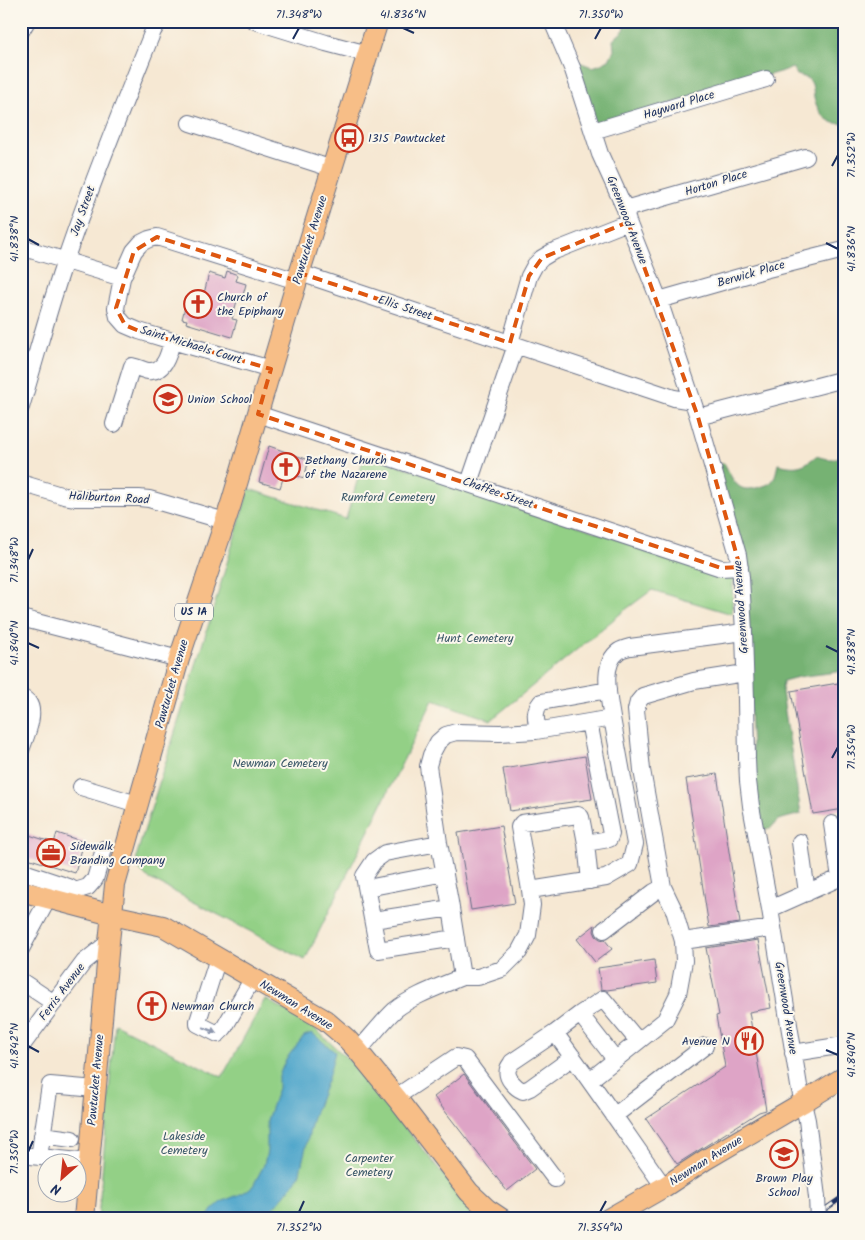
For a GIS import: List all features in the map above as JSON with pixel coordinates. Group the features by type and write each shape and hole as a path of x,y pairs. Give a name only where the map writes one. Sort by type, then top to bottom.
{"main road":[{"name":"Pawtucket Avenue","path":"84,1219 115,885 179,659 225,521 378,21"},
{"name":"Newman Avenue","path":"21,891 48,898 73,898 112,916 164,926 325,1020 358,1051 469,1192 502,1219"},
{"name":"Newman Avenue","path":"608,1219 844,1077"}],"street":[{"path":"21,31 27,21"},
{"name":"Jay Street","path":"21,407 66,260 110,136 153,31 159,21"},
{"path":"255,21 368,54"},
{"name":"Greenwood Avenue","path":"552,21 573,70 600,154 627,216 659,300 698,417 738,555 744,632 748,781 793,1053 807,1120 818,1219"},
{"name":"Hayward Place","path":"592,131 766,80"},
{"path":"190,123 333,169"},
{"name":"Horton Place","path":"469,483 513,344 529,276 538,261 552,252 627,216 806,157"},
{"name":"Saint Michaels Court","path":"271,369 172,341 125,325 118,317 116,308 122,278 134,251 142,243 157,237 299,277"},
{"path":"21,247 122,278"},
{"name":"Berwick Place","path":"659,300 764,270 844,250"},
{"name":"Ellis Street","path":"299,277 513,344 674,398 693,401"},
{"path":"114,424 132,366 150,371 160,368 166,361 172,341"},
{"path":"698,417 844,379"},
{"name":"Chaffee Street","path":"258,414 721,568 740,567"},
{"name":"Haliburton Road","path":"21,484 76,498 150,499 225,521"},
{"path":"21,618 179,659"},
{"path":"530,890 606,878 630,864 635,844 608,690 607,672 614,655 630,647 744,632"},
{"path":"590,1080 664,1020 678,994 684,962 683,941 674,910 663,888 642,770 636,710 638,702 643,696 694,681 745,673"},
{"path":"538,730 536,707 541,702 608,690"},
{"path":"21,697 28,701 31,717 21,750"},
{"path":"462,977 428,766 438,742 446,735 456,732 500,733 538,730 612,718"},
{"path":"586,843 609,839 611,834 589,722"},
{"path":"81,787 138,804"},
{"path":"358,1051 394,1012 404,1004 462,977 478,977 502,969 519,952 528,935 532,905 519,827 522,823 578,815 581,817 590,881"},
{"path":"770,909 842,877 832,824"},
{"path":"800,842 808,892"},
{"path":"439,843 385,853 374,861 364,876 366,888 378,950 456,938"},
{"path":"21,871 69,886 73,898 88,887 94,879 104,849"},
{"path":"366,888 445,873"},
{"path":"604,930 654,892 663,888"},
{"path":"21,948 48,898"},
{"path":"373,920 451,908"},
{"path":"683,941 773,928"},
{"name":"Ferris Avenue","path":"21,1047 84,962 109,942"},
{"path":"218,958 198,1024 218,1034 224,1028 253,978"},
{"path":"21,981 54,1003"},
{"path":"573,1057 523,1091 516,1088 507,1076 508,1068 512,1062 603,999 638,1041"},
{"path":"580,1014 615,1059"},
{"path":"555,1034 590,1080 664,1187"},
{"path":"793,1053 844,1045"},
{"path":"614,1116 705,1046"},
{"path":"396,1097 456,1057 465,1059 555,1180"},
{"path":"40,1152 50,1086 96,1089"},
{"path":"42,1135 68,1138 64,1152"},
{"path":"21,1155 38,1157"}],"highlighted area":[{"path":"628,222 698,417 740,567 721,568 258,414 271,369 139,331 125,325 116,308 134,251 157,237 297,281 300,273 510,343 529,276 542,258"}],"green space":[{"path":"627,21 844,21 844,124 833,123 822,115 816,105 811,82 797,75 793,68 594,126 577,63 592,67 609,60 614,50 613,40 624,30"},
{"path":"844,453 844,671 798,677 783,681 782,692 801,814 778,820 771,828 756,831 747,646 714,467 724,463 737,485 750,489 766,485 772,481 778,464 798,466 807,463 816,456 834,459"},
{"path":"365,454 733,578 732,614 652,590 491,720 433,700 305,960 146,877 138,867 137,854 249,489 346,519"},
{"name":"Lakeside Cemetery","path":"265,999 311,1025 352,1063 480,1219 98,1219 115,1024 222,1077"}],"water":[{"path":"312,1033 335,1052 328,1078 313,1117 299,1176 284,1196 262,1219 206,1219 221,1202 243,1193 253,1186 264,1165 267,1151 267,1120 278,1088 278,1078 286,1059 304,1036"}],"building":[{"name":"Church of the Epiphany","path":"227,271 238,275 236,281 246,284 242,299 238,297 232,319 237,320 232,337 186,323 187,320 182,319 185,307 187,308 189,300 193,301 193,299 202,302 209,273 225,278"},
{"name":"Bethany Church of the Nazarene","path":"269,446 309,460 304,478 285,472 280,488 259,482"},
{"path":"844,682 844,809 813,814 791,691"},
{"path":"585,756 592,799 510,811 503,769"},
{"path":"717,774 740,923 709,927 686,779"},
{"path":"501,826 515,903 471,910 458,833"},
{"name":"Sidewalk Branding Company","path":"57,833 84,842 75,873 21,856 26,834 54,843"},
{"path":"595,925 594,931 596,936 605,940 612,949 595,962 577,939"},
{"path":"758,940 771,1008 749,1012 766,1110 759,1112 677,1164 646,1119 725,1067 716,1016 719,1015 706,948"},
{"path":"654,960 657,983 607,990 601,989 598,968"},
{"path":"464,1074 535,1169 507,1191 434,1097"}],"railway":[{"path":"811,1219 844,1196"}],"place":[{"name":"1315 Pawtucket","path":"349,138"},
{"name":"Church of the Epiphany","path":"198,304"},
{"name":"Union School","path":"168,399"},
{"name":"Bethany Church of the Nazarene","path":"286,467"},
{"name":"Sidewalk Branding Company","path":"51,853"},
{"name":"Newman Church","path":"152,1006"},
{"name":"Avenue N","path":"749,1041"},
{"name":"Brown Play School","path":"784,1154"}],"park label":[{"name":"Rumford Cemetery","path":"388,497"},
{"name":"Hunt Cemetery","path":"475,638"},
{"name":"Newman Cemetery","path":"280,763"},
{"name":"Carpenter Cemetery","path":"369,1165"}]}
